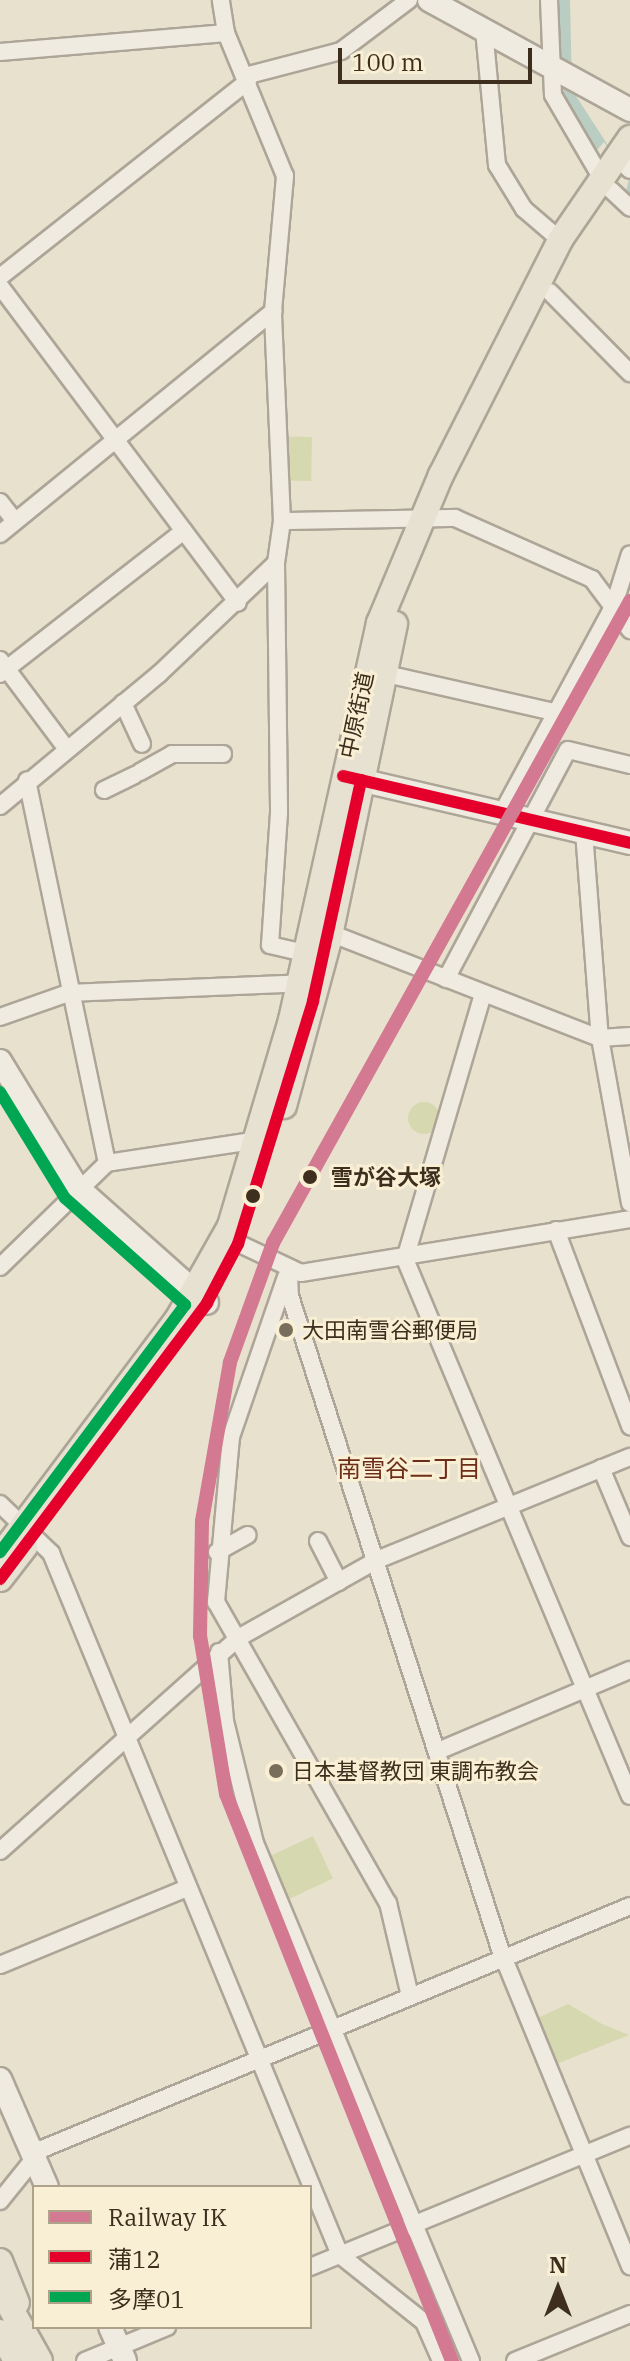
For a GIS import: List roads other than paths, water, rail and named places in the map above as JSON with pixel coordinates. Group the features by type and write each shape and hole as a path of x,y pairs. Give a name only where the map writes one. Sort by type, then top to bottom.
{"main road":[{"name":"中原街道","path":"232,1241 259,1140 308,983 330,933 371,646 560,240 619,169"},
{"name":"中原街道","path":"0,1579 27,1532 232,1241 308,983 306,953 352,778 429,518 619,169"},
{"name":"中原街道","path":"0,1556 27,1532"},
{"path":"0,2261 40,2361"},
{"path":"0,2289 26,2331"},
{"path":"0,2332 16,2361"}],"street":[{"path":"221,0 226,33 285,176 273,311 282,521 276,563 280,773 270,945 306,953"},
{"path":"0,277 246,79 341,51 409,0"},
{"path":"429,0 452,6 484,30 630,110"},
{"path":"549,0 549,64 559,109 619,169 630,208"},
{"path":"484,30 497,165 524,209 560,240"},
{"path":"0,52 226,33"},
{"path":"0,286 238,603"},
{"path":"550,292 630,373"},
{"path":"0,534 273,311"},
{"path":"0,502 15,521"},
{"path":"282,521 455,518 592,579 630,630"},
{"path":"66,748 2,668 184,531"},
{"path":"502,813 614,605 630,554"},
{"path":"0,806 238,603 276,563"},
{"path":"382,673 558,713"},
{"path":"123,703 142,744"},
{"path":"446,979 568,750 630,765"},
{"path":"104,790 172,754 223,754"},
{"path":"352,778 630,843"},
{"path":"27,780 68,993 107,1163"},
{"path":"584,832 600,1038 630,1203"},
{"path":"330,933 600,1038 630,1036"},
{"path":"0,1017 68,993 308,983"},
{"path":"483,994 405,1259 511,1505 630,1796"},
{"path":"0,1061 77,1187 193,1294"},
{"path":"0,1267 77,1187 107,1163 259,1140"},
{"path":"232,1241 289,1272 405,1259 630,1219"},
{"path":"556,1230 630,1426"},
{"path":"289,1272 239,1402 217,1552 216,1602 388,1903 410,1996"},
{"path":"289,1272 290,1296 504,1957 630,2266"},
{"path":"0,1851 238,1638 377,1560 630,1457"},
{"path":"601,1468 630,1537"},
{"path":"0,1504 51,1553 311,2185"},
{"path":"217,1552 248,1535"},
{"path":"318,1541 339,1582"},
{"path":"219,1652 225,1721 255,1843 471,2361"},
{"path":"438,1751 630,1670"},
{"path":"0,1965 187,1888"},
{"path":"0,2201 33,2155 333,2027 630,1906"},
{"path":"0,2079 46,2185"},
{"path":"312,2266 630,2136"},
{"path":"312,2188 340,2255 424,2322 441,2361"},
{"path":"515,2361 630,2314"},
{"path":"85,2361 162,2329"}],"rail line":[{"name":"IK","path":"452,2361 226,1794 200,1636 202,1521 230,1362 273,1243 630,601"}],"place":[{"name":"雪が谷大塚","path":"310,1177"},
{"name":"大田南雪谷郵便局","path":"286,1330"},
{"name":"日本基督教団 東調布教会","path":"276,1771"}],"district":[{"name":"南雪谷二丁目","path":"409,1469"}]}
